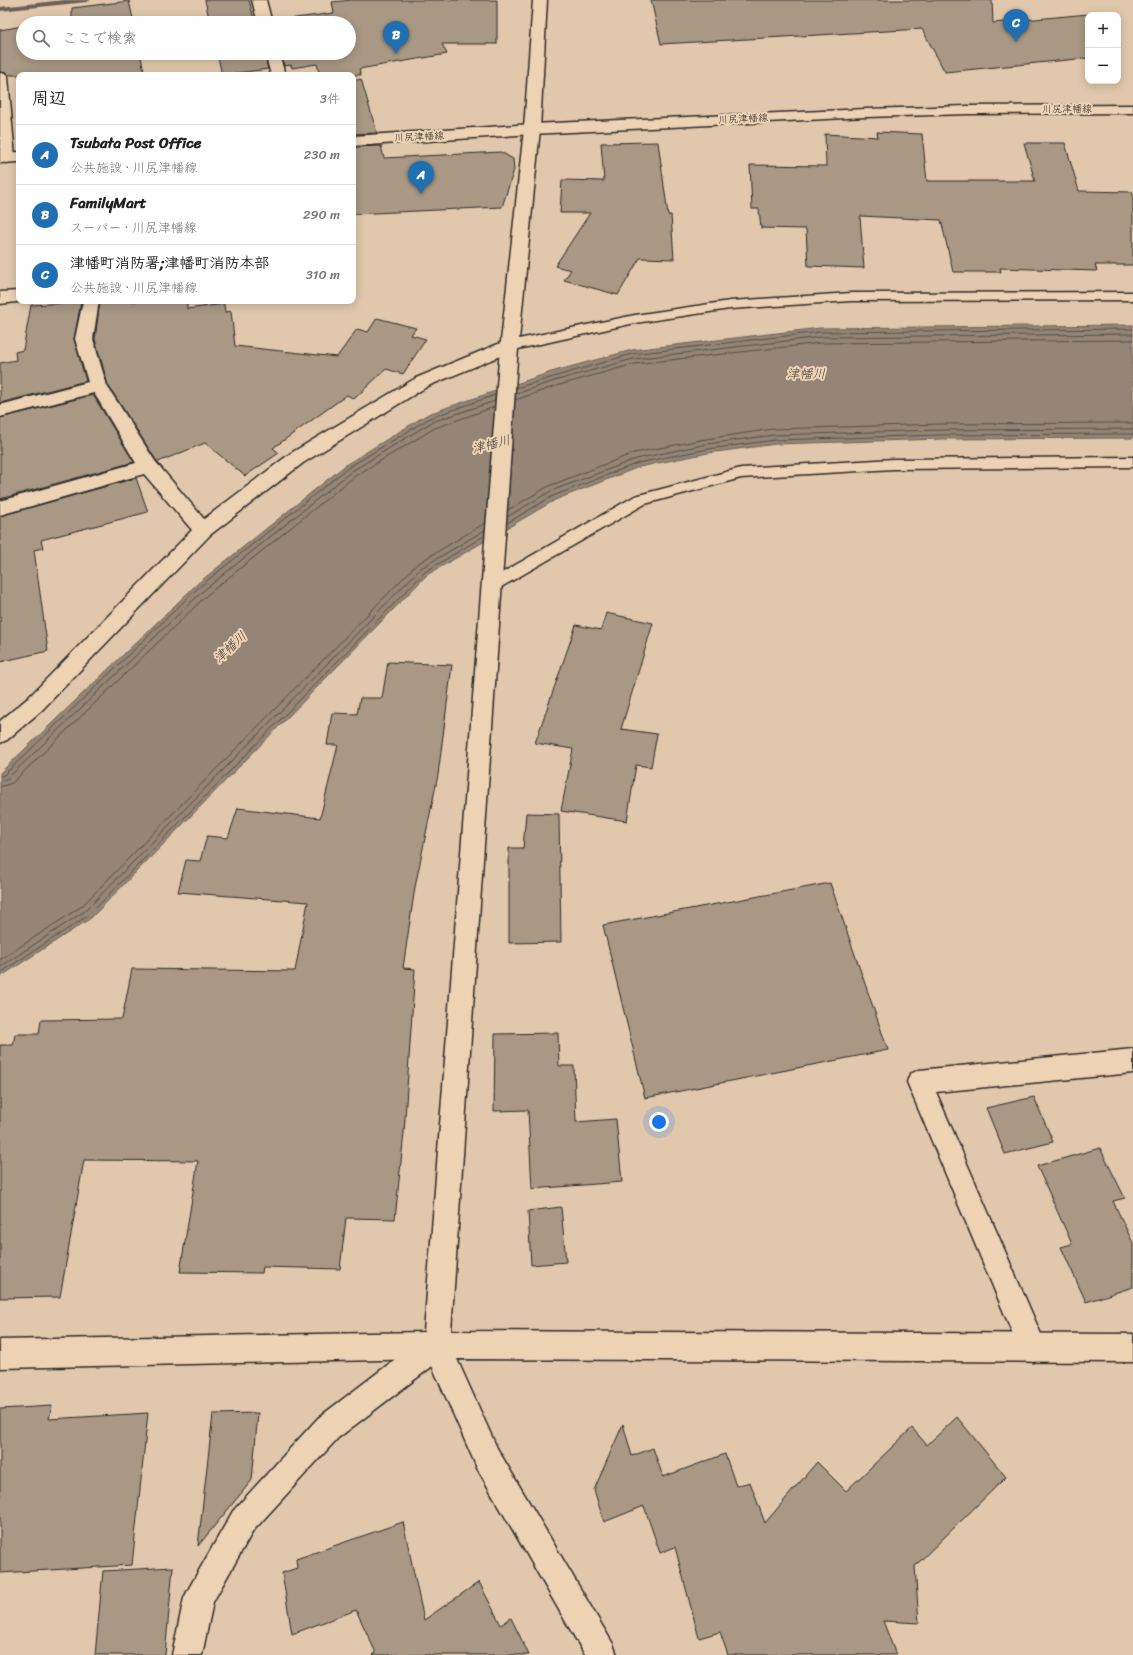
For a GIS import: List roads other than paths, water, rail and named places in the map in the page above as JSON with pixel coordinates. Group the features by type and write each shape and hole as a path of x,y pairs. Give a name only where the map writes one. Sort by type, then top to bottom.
{"street":[{"path":"259,0 263,16"},
{"path":"540,0 532,129 509,353 491,586 437,1345 487,1458 602,1655"},
{"path":"274,60 277,72"},
{"path":"1,77 9,158"},
{"name":"川尻津幡線","path":"356,140 473,134 532,129 866,113 968,110 1133,109"},
{"path":"0,298 16,297"},
{"path":"90,304 84,339 98,386 148,466 203,530"},
{"path":"0,734 35,704 203,530 297,458 422,382 509,353"},
{"path":"0,411 98,386"},
{"path":"0,508 148,466"},
{"path":"1033,1348 919,1082 1133,1061"},
{"path":"187,1655 199,1598 243,1521 328,1428 437,1345"},
{"path":"0,1354 437,1345 1133,1348"}],"lane":[{"path":"509,353 635,319 730,305 851,297 1133,296"},
{"path":"491,586 640,500 741,473 894,464 1133,462"}],"water":[{"name":"津幡川","path":"1133,325 1133,438 942,439 776,444 708,453 639,467 555,500 427,575 91,918 0,977 0,773 197,584 347,464 428,414 551,372 632,350 820,328"}],"waterway":[{"path":"0,9 87,0"}],"place":[{"name":"津幡町消防署;津幡町消防本部","path":"1016,42"},
{"name":"FamilyMart","path":"396,54"},
{"name":"Tsubata Post Office","path":"421,194"}]}
